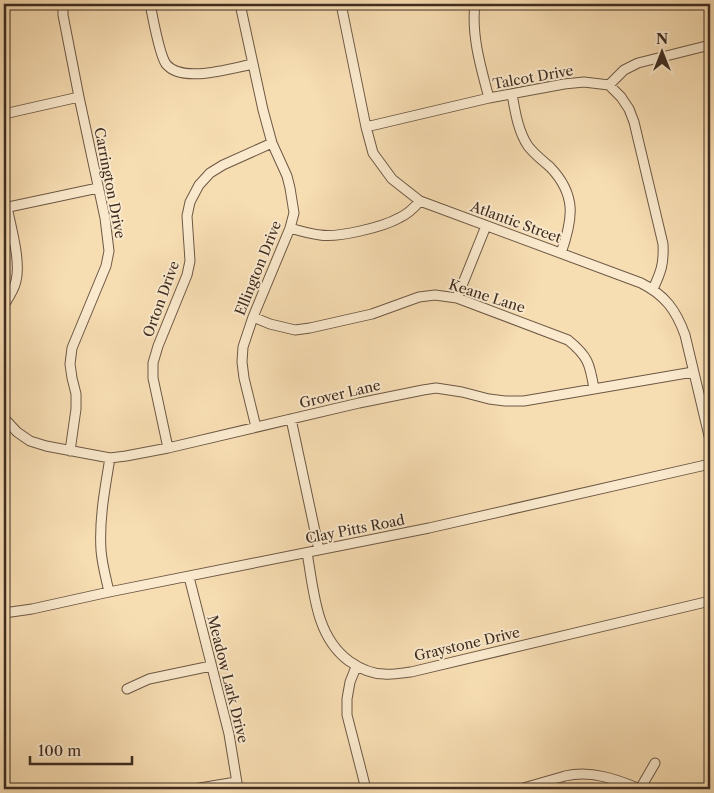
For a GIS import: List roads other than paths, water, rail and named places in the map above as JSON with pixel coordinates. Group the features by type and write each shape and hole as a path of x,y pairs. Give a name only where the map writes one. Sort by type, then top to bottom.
{"street":[{"name":"Carrington Drive","path":"62,4 79,97 105,218 109,251 106,266 72,348 70,364 76,394 76,409 70,451"},
{"path":"150,4 162,57 167,66 187,75 199,75 253,64"},
{"name":"Ellington Drive","path":"240,4 263,110 272,144 287,176 294,213 290,228 243,346 244,378 256,427"},
{"name":"Atlantic Street","path":"341,4 366,127 374,153 392,179 420,201 653,289 666,300 680,321 710,440"},
{"path":"475,4 474,28 489,98"},
{"path":"653,289 662,271 664,244 634,122 629,109 621,97 609,85 624,70 638,63 710,45"},
{"name":"Talcot Drive","path":"366,127 489,98 574,82 609,85"},
{"path":"512,94 516,117 528,145 558,177 569,199 571,214 568,233 561,253"},
{"path":"4,114 79,97"},
{"name":"Orton Drive","path":"168,448 154,385 153,363 187,275 190,261 187,216 190,202 199,185 210,173 223,165 272,144"},
{"path":"4,305 17,280 17,266 5,207 98,188"},
{"path":"290,228 320,235 334,236 385,225 399,219 420,201"},
{"path":"458,298 486,226"},
{"name":"Keane Lane","path":"253,317 270,324 296,330 372,314 419,297 435,295 458,298 568,340 585,356 590,368 594,389"},
{"name":"Grover Lane","path":"4,418 17,432 30,441 46,446 110,458 168,448 359,403 436,388 489,399 524,401 693,372"},
{"path":"292,419 319,550"},
{"path":"109,592 101,552 101,519 110,458"},
{"name":"Clay Pitts Road","path":"4,613 32,609 429,528 710,464"},
{"name":"Graystone Drive","path":"307,552 317,609 327,637 334,648 356,666 370,672 383,674 411,672 710,601"},
{"name":"Meadow Lark Drive","path":"189,577 228,734 237,786"},
{"path":"127,688 149,679 212,666"},
{"path":"356,666 350,682 347,715 366,789"},
{"path":"520,789 566,776 585,774 614,779 640,789 655,763"},
{"path":"194,789 237,786"}]}
